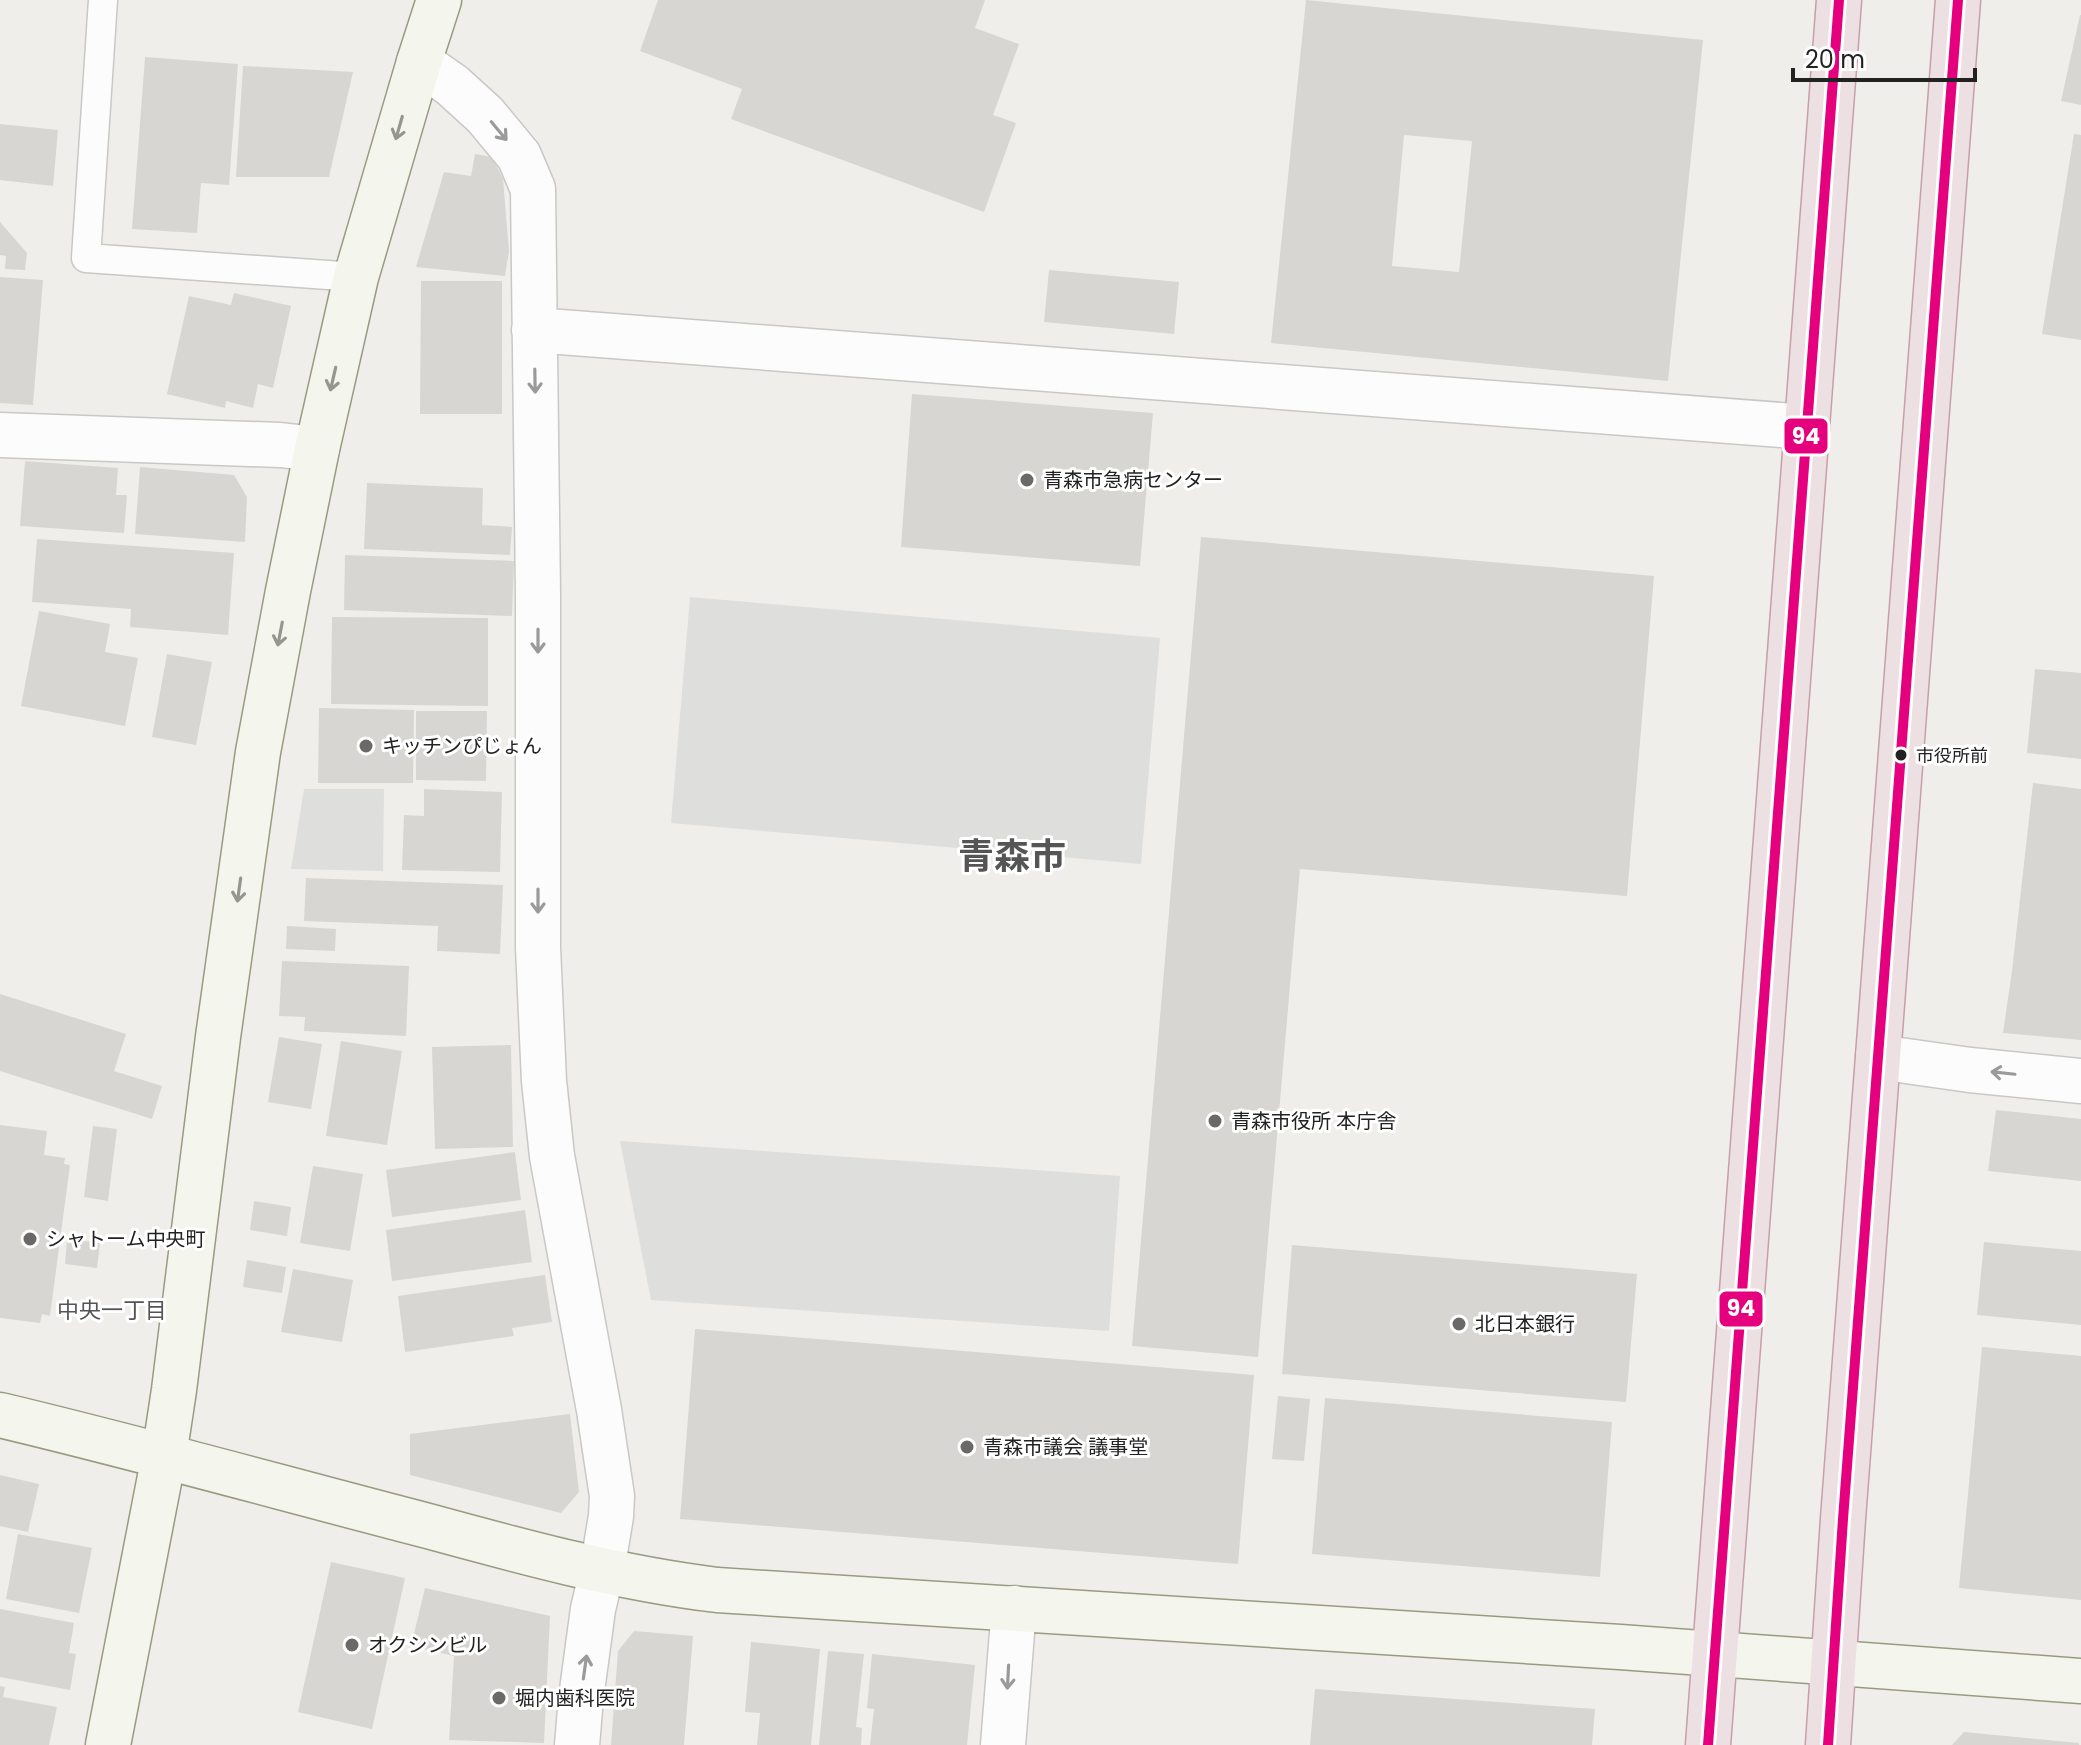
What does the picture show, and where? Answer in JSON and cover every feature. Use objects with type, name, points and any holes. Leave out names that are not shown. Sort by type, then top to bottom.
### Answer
[{"type":"highway","points":[[1708,1745],[1839,0]]},
{"type":"highway","points":[[1828,1745],[1958,0]]},
{"type":"street","points":[[108,1745],[174,1390],[218,1037],[258,752],[317,449],[356,277],[439,0]]},
{"type":"street","points":[[419,62],[469,99],[485,115],[519,156],[533,189],[538,948],[544,1081],[552,1156],[612,1496],[602,1571],[593,1609],[577,1745]]},
{"type":"street","points":[[534,330],[1807,427]]},
{"type":"street","points":[[0,435],[317,449]]},
{"type":"street","points":[[1878,1057],[2081,1081]]},
{"type":"street","points":[[0,1415],[104,1439],[602,1571],[672,1585],[2081,1681]]},
{"type":"street","points":[[1003,1745],[1014,1608]]},
{"type":"lane","points":[[103,0],[86,258],[356,277]]},
{"type":"shaded area","points":[[690,597],[1160,638],[1141,864],[671,823]]},
{"type":"shaded area","points":[[304,789],[384,789],[383,871],[291,869]]},
{"type":"shaded area","points":[[620,1141],[1120,1176],[1109,1331],[651,1300]]},
{"type":"building","points":[[658,0],[985,0],[975,28],[1019,44],[993,115],[1016,123],[984,212],[731,119],[742,89],[640,51]]},
{"type":"building","points":[[1306,0],[1703,40],[1668,381],[1271,343]],"holes":[[[1404,135],[1472,141],[1459,272],[1392,266]]]},
{"type":"building","points":[[2081,15],[2081,105],[2061,101]]},
{"type":"building","points":[[145,57],[238,64],[229,185],[201,183],[197,233],[132,229]]},
{"type":"building","points":[[243,66],[353,72],[329,177],[236,177]]},
{"type":"building","points":[[0,124],[58,130],[53,186],[0,180]]},
{"type":"building","points":[[2074,134],[2081,135],[2081,340],[2042,334]]},
{"type":"building","points":[[475,154],[492,157],[503,179],[509,251],[505,276],[416,267],[444,172],[471,176]]},
{"type":"building","points":[[0,222],[27,253],[25,270],[5,269],[6,256],[0,255]]},
{"type":"building","points":[[1049,270],[1179,282],[1174,334],[1044,322]]},
{"type":"building","points":[[0,277],[43,280],[33,405],[0,403]]},
{"type":"building","points":[[421,281],[502,281],[502,414],[420,414]]},
{"type":"building","points":[[234,293],[291,306],[273,388],[258,384],[253,408],[226,401],[225,408],[167,394],[189,296],[231,305]]},
{"type":"building","name":"青森市急病センター","points":[[912,394],[1153,413],[1140,566],[901,547]]},
{"type":"building","points":[[25,461],[118,468],[116,495],[127,495],[124,533],[20,526]]},
{"type":"building","points":[[140,467],[234,475],[247,497],[245,542],[135,534]]},
{"type":"building","points":[[367,483],[483,488],[482,525],[512,527],[510,555],[364,549]]},
{"type":"building","name":"青森市役所 本庁舎","points":[[1201,537],[1654,576],[1627,896],[1300,869],[1258,1357],[1132,1346]]},
{"type":"building","points":[[37,539],[234,553],[228,635],[130,627],[131,609],[32,602]]},
{"type":"building","points":[[345,555],[514,561],[512,616],[344,610]]},
{"type":"building","points":[[39,611],[110,624],[105,652],[138,658],[125,726],[21,706]]},
{"type":"building","points":[[332,617],[488,618],[488,706],[331,704]]},
{"type":"building","points":[[167,654],[212,662],[196,745],[152,737]]},
{"type":"building","points":[[2035,669],[2081,673],[2081,759],[2027,753]]},
{"type":"building","name":"キッチンぴじょん","points":[[319,708],[414,710],[413,783],[318,783]]},
{"type":"building","points":[[416,711],[487,711],[486,781],[416,780]]},
{"type":"building","points":[[2033,783],[2081,789],[2081,1040],[2003,1033]]},
{"type":"building","points":[[424,789],[502,792],[500,872],[402,870],[404,815],[424,816]]},
{"type":"building","points":[[306,878],[503,885],[500,954],[437,951],[438,926],[304,921]]},
{"type":"building","points":[[287,926],[336,929],[335,951],[286,949]]},
{"type":"building","points":[[282,961],[409,966],[406,1036],[304,1031],[305,1017],[279,1016]]},
{"type":"building","points":[[0,994],[126,1034],[114,1071],[162,1086],[152,1119],[0,1071]]},
{"type":"building","points":[[279,1037],[322,1044],[311,1109],[268,1102]]},
{"type":"building","points":[[341,1041],[402,1051],[387,1145],[326,1136]]},
{"type":"building","points":[[511,1045],[513,1147],[435,1149],[432,1047]]},
{"type":"building","points":[[1996,1110],[2081,1119],[2081,1181],[1988,1171]]},
{"type":"building","name":"シャトーム中央町","points":[[0,1125],[47,1131],[44,1155],[65,1158],[64,1164],[70,1165],[50,1316],[42,1314],[40,1323],[0,1318]]},
{"type":"building","points":[[93,1126],[117,1129],[108,1201],[84,1197]]},
{"type":"building","points":[[515,1152],[521,1200],[392,1217],[386,1170]]},
{"type":"building","points":[[313,1166],[363,1174],[350,1251],[300,1243]]},
{"type":"building","points":[[254,1201],[291,1207],[287,1236],[250,1230]]},
{"type":"building","points":[[525,1210],[532,1262],[392,1281],[386,1230]]},
{"type":"building","points":[[67,1239],[100,1243],[97,1268],[65,1264]]},
{"type":"building","points":[[1984,1242],[2081,1251],[2081,1325],[1977,1315]]},
{"type":"building","name":"北日本銀行","points":[[1292,1245],[1637,1274],[1626,1402],[1282,1374]]},
{"type":"building","points":[[247,1260],[286,1267],[282,1293],[243,1287]]},
{"type":"building","points":[[293,1269],[353,1280],[342,1342],[281,1332]]},
{"type":"building","points":[[545,1275],[552,1322],[512,1328],[514,1336],[405,1352],[398,1296]]},
{"type":"building","name":"青森市議会 議事堂","points":[[695,1329],[1254,1375],[1238,1564],[680,1519]]},
{"type":"building","points":[[1982,1347],[2081,1356],[2081,1600],[1959,1588]]},
{"type":"building","points":[[1278,1396],[1310,1399],[1304,1461],[1272,1459]]},
{"type":"building","points":[[1325,1398],[1612,1422],[1600,1577],[1312,1554]]},
{"type":"building","points":[[570,1414],[579,1492],[561,1513],[410,1475],[410,1434]]},
{"type":"building","points":[[0,1475],[39,1484],[28,1532],[0,1526]]},
{"type":"building","points":[[18,1534],[92,1548],[79,1613],[6,1599]]},
{"type":"building","name":"オクシンビル","points":[[331,1562],[405,1578],[372,1729],[298,1712]]},
{"type":"building","name":"堀内歯科医院","points":[[425,1588],[550,1616],[544,1743],[449,1740],[454,1656],[411,1646]]},
{"type":"building","points":[[0,1609],[74,1623],[69,1653],[76,1654],[70,1690],[0,1677]]},
{"type":"building","points":[[634,1631],[693,1636],[684,1745],[611,1745],[618,1651]]},
{"type":"building","points":[[751,1642],[820,1649],[811,1745],[757,1745],[760,1713],[745,1712]]},
{"type":"building","points":[[828,1651],[864,1654],[856,1727],[862,1728],[861,1745],[819,1745]]},
{"type":"building","points":[[872,1654],[975,1665],[967,1745],[870,1745],[874,1709],[867,1708]]},
{"type":"building","points":[[0,1686],[5,1687],[3,1697],[57,1707],[49,1745],[0,1745]]},
{"type":"building","points":[[1315,1689],[1595,1709],[1592,1745],[1310,1745]]},
{"type":"building","points":[[1964,1732],[2079,1743],[2079,1745],[1952,1745]]},
{"type":"transit line","name":"94","points":[[1708,1745],[1839,0]]},
{"type":"transit line","name":"94","points":[[1828,1745],[1958,0]]},
{"type":"place","name":"青森市急病センター","points":[[1027,480]]},
{"type":"place","name":"キッチンぴじょん","points":[[366,746]]},
{"type":"place","name":"市役所前","points":[[1901,755]]},
{"type":"place","name":"青森市役所 本庁舎","points":[[1215,1121]]},
{"type":"place","name":"シャトーム中央町","points":[[30,1239]]},
{"type":"place","name":"北日本銀行","points":[[1459,1324]]},
{"type":"place","name":"青森市議会 議事堂","points":[[967,1447]]},
{"type":"place","name":"オクシンビル","points":[[352,1645]]},
{"type":"place","name":"堀内歯科医院","points":[[499,1698]]},
{"type":"district","name":"青森市","points":[[1012,856]]},
{"type":"district","name":"中央一丁目","points":[[112,1310]]}]
